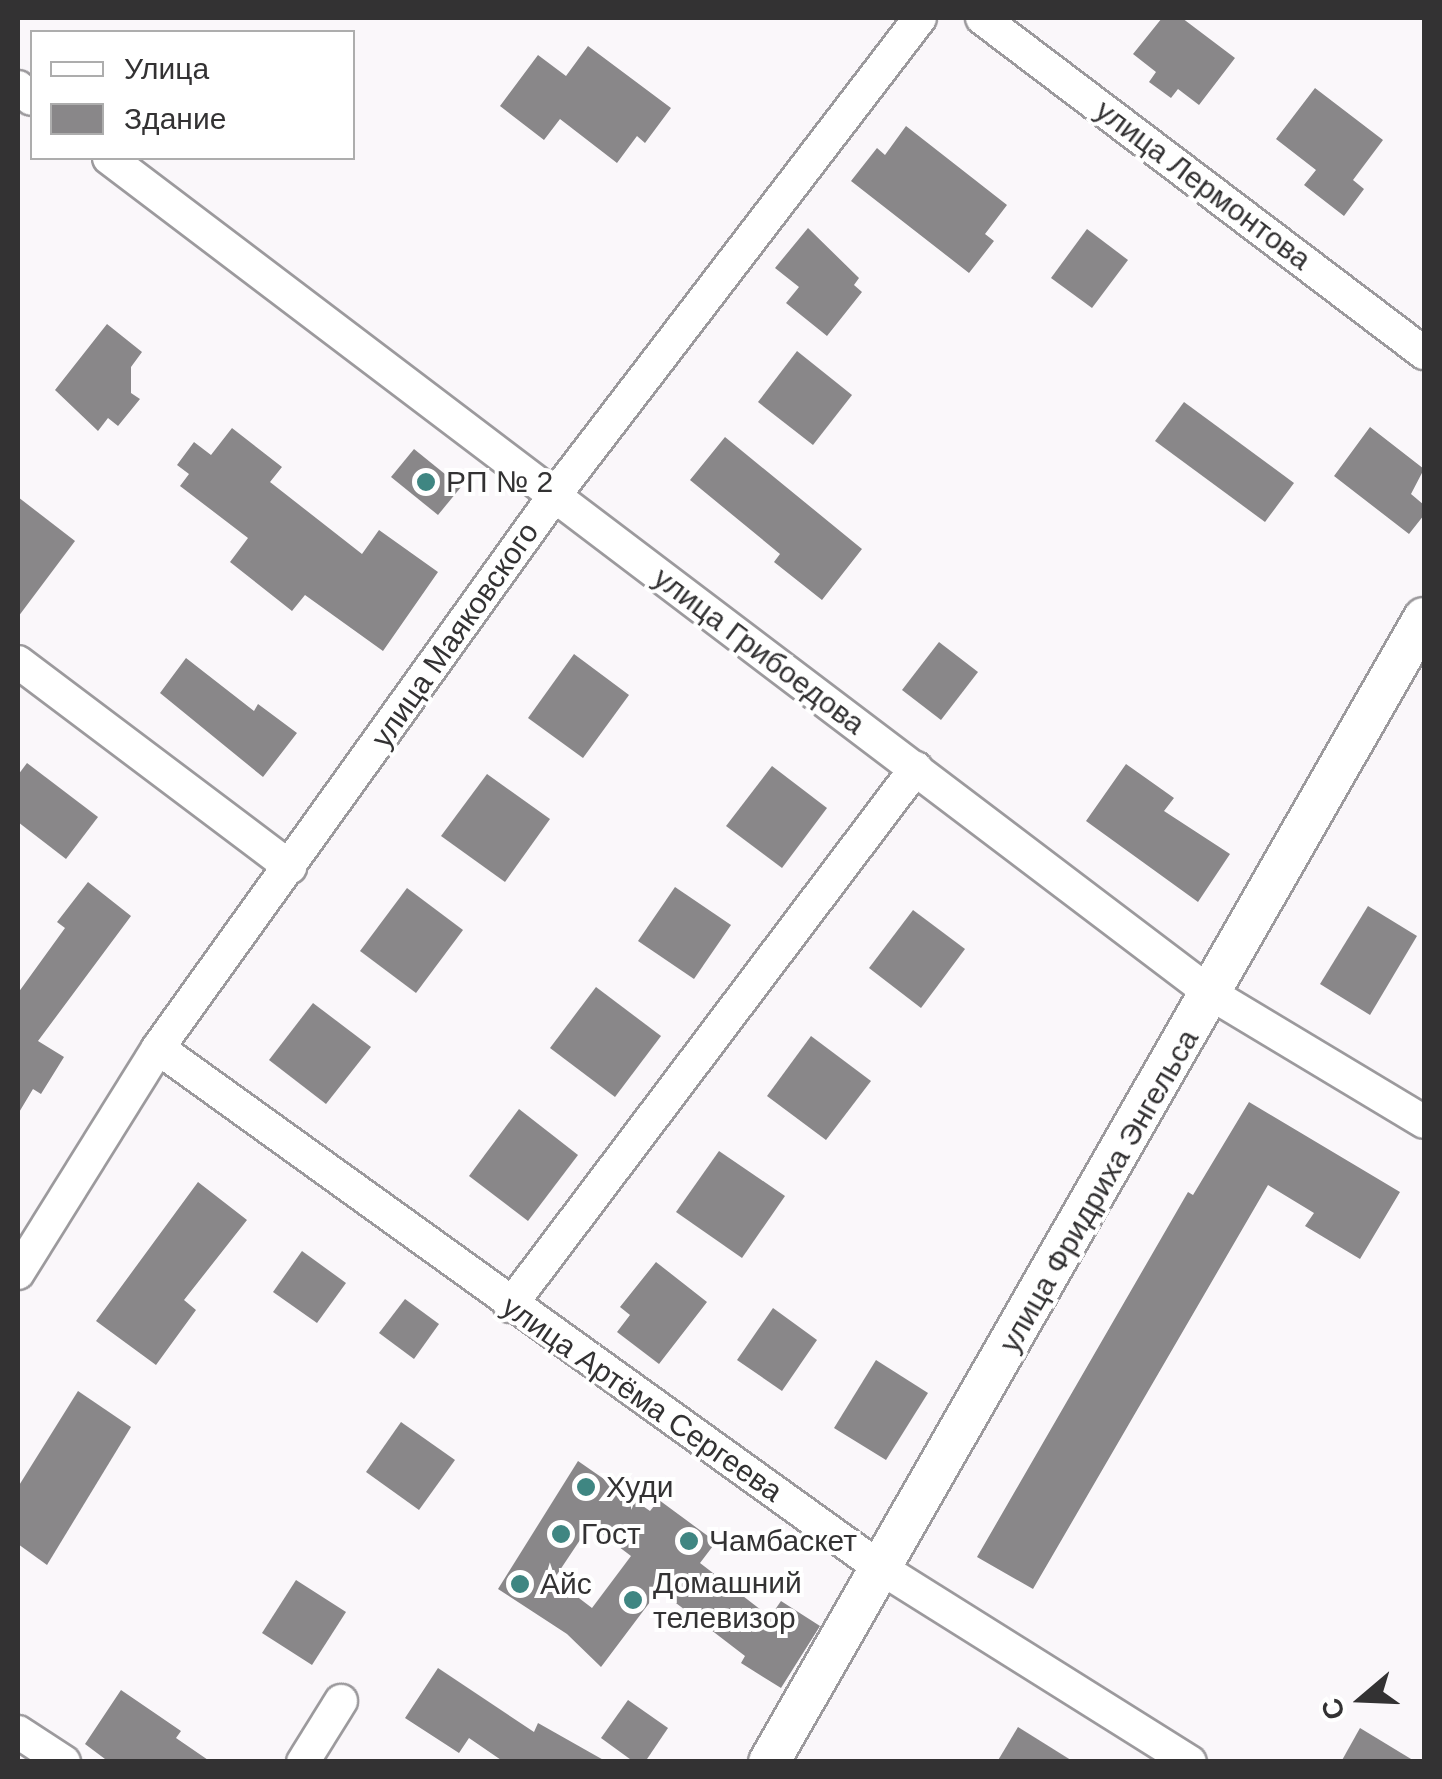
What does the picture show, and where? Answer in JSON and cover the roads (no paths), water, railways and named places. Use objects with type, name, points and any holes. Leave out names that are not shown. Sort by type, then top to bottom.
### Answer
[{"type":"street","name":"улица Маяковского","points":[[18,1273],[158,1048],[554,496],[920,18]]},
{"type":"street","name":"улица Лермонтова","points":[[982,18],[1424,353]]},
{"type":"street","name":"улица Грибоедова","points":[[113,160],[1213,995],[1424,1122]]},
{"type":"street","name":"улица Фридриха Энгельса","points":[[768,1762],[1213,995],[1424,618]]},
{"type":"street","points":[[18,662],[290,867]]},
{"type":"street","points":[[510,1306],[916,768]]},
{"type":"street","name":"улица Артёма Сергеева","points":[[158,1048],[510,1306],[879,1568],[1190,1762]]},
{"type":"street","points":[[302,1762],[341,1700]]},
{"type":"street","points":[[18,1732],[64,1762]]},
{"type":"place","name":"РП № 2","points":[[426,482]]},
{"type":"place","name":"Худи","points":[[586,1487]]},
{"type":"place","name":"Гост","points":[[561,1534]]},
{"type":"place","name":"Чамбаскет","points":[[689,1541]]},
{"type":"place","name":"Айс","points":[[520,1584]]},
{"type":"place","name":"Домашний телевизор","points":[[633,1600]]}]
